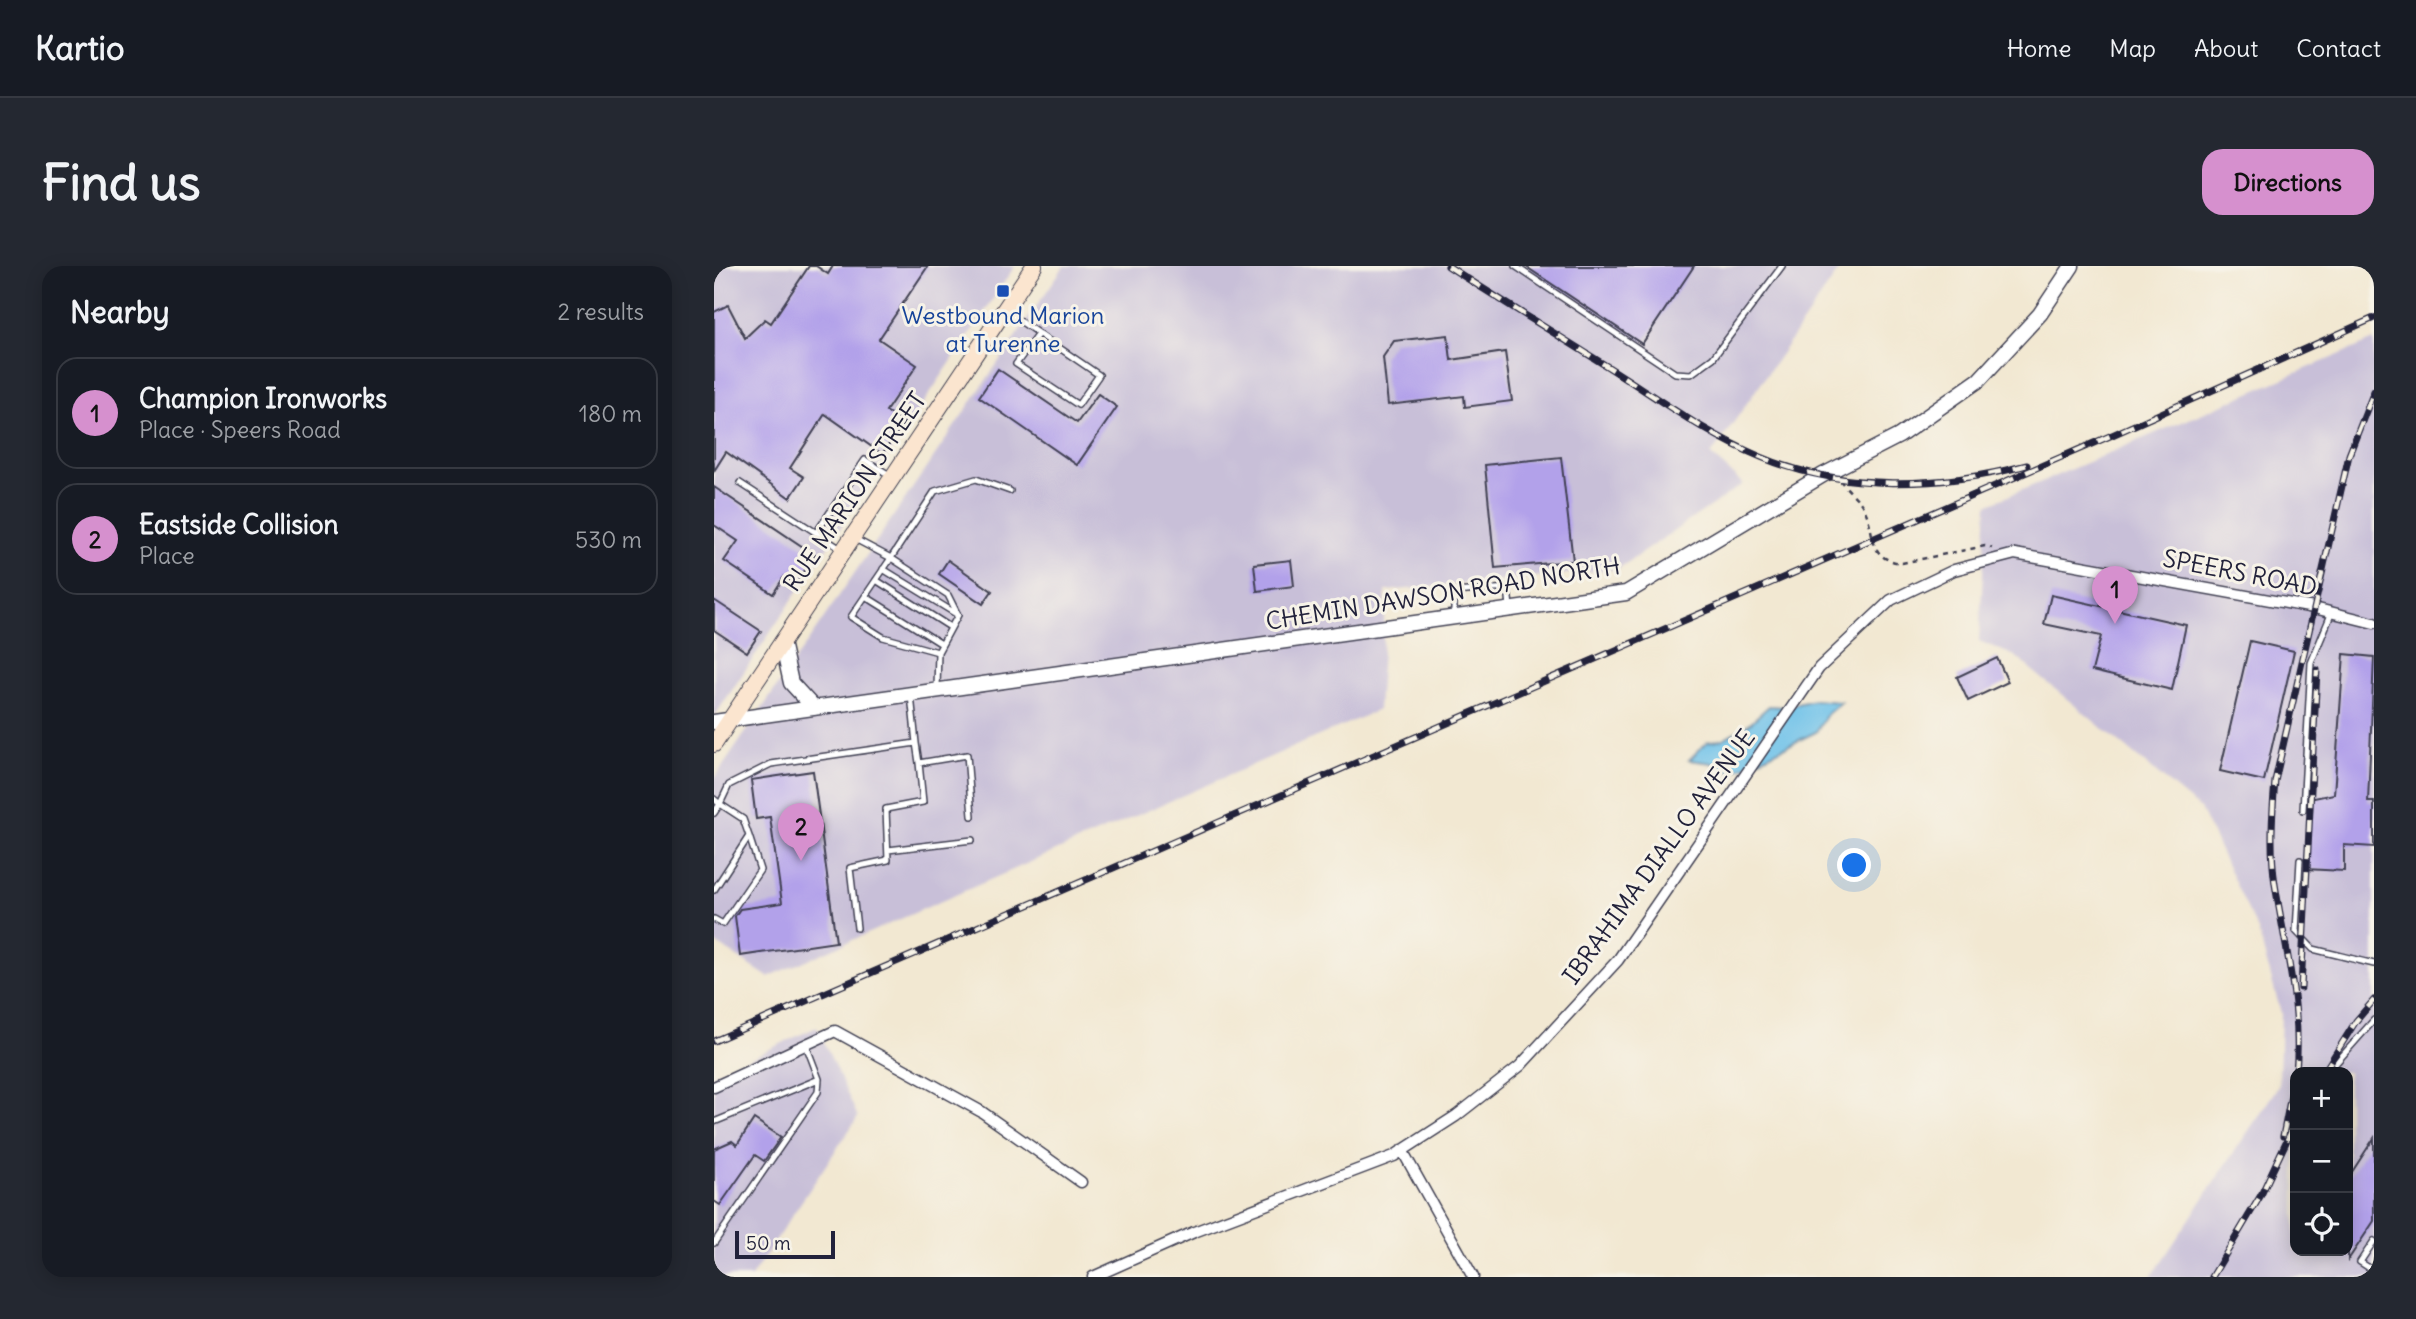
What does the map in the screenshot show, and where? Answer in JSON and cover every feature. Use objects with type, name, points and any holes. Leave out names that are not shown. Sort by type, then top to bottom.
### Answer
[{"type":"main road","name":"RUE MARION STREET","points":[[714,744],[722,721],[782,642],[1034,266]]},
{"type":"street","name":"CHEMIN DAWSON ROAD NORTH","points":[[722,721],[1626,593],[1835,469],[1899,436],[1979,380],[2040,314],[2072,266]]},
{"type":"street","name":"SPEERS ROAD","points":[[2015,554],[2332,612],[2374,623]]},
{"type":"street","name":"IBRAHIMA DIALLO AVENUE","points":[[1093,1277],[1194,1232],[1297,1195],[1402,1150],[1456,1116],[1521,1066],[1618,960],[1819,668],[1891,600],[1954,570],[2015,554]]},
{"type":"street","points":[[782,642],[791,683],[814,708]]},
{"type":"street","points":[[714,1087],[835,1031],[982,1112],[1081,1182]]},
{"type":"street","points":[[1402,1150],[1473,1277]]},
{"type":"lane","points":[[1515,266],[1675,373],[1691,374],[1713,358],[1783,266]]},
{"type":"lane","points":[[1004,310],[1099,375],[1078,405],[1016,364],[1038,334]]},
{"type":"lane","points":[[816,533],[865,460],[893,477]]},
{"type":"lane","points":[[938,652],[883,638],[852,617],[935,491],[976,478],[1010,491]]},
{"type":"lane","points":[[740,483],[816,533],[891,558],[948,595],[958,615]]},
{"type":"lane","points":[[883,569],[958,615]]},
{"type":"lane","points":[[876,580],[950,627]]},
{"type":"lane","points":[[1455,618],[1454,592],[1508,588],[1510,610]]},
{"type":"lane","points":[[865,596],[940,643]]},
{"type":"lane","points":[[2303,810],[2311,663],[2332,612]]},
{"type":"lane","points":[[937,691],[940,643],[958,615]]},
{"type":"lane","points":[[857,928],[849,868],[888,860],[886,809],[923,802],[911,694]]},
{"type":"lane","points":[[714,813],[729,785],[771,764],[916,743]]},
{"type":"lane","points":[[919,763],[967,755],[972,816]]},
{"type":"lane","points":[[714,799],[743,819],[760,870],[723,924],[714,919]]},
{"type":"lane","points":[[714,890],[749,836]]},
{"type":"lane","points":[[888,850],[972,840]]},
{"type":"lane","points":[[2300,860],[2296,931],[2313,949],[2374,964]]},
{"type":"lane","points":[[2332,1067],[2374,1020]]},
{"type":"lane","points":[[714,1243],[818,1093],[818,1079],[806,1045]]},
{"type":"lane","points":[[714,1122],[818,1079]]},
{"type":"lane","points":[[2374,1241],[2360,1262],[2374,1271]]},
{"type":"path","points":[[1835,469],[1869,518],[1877,551],[1890,561],[1932,558],[1985,546],[2015,554]]},
{"type":"shaded area","points":[[714,266],[1015,266],[714,717]]},
{"type":"shaded area","points":[[1064,266],[1842,266],[1711,455],[1743,484],[1618,569],[1386,591],[1378,710],[768,977],[714,942],[714,779]]},
{"type":"shaded area","points":[[2374,340],[2374,1277],[2151,1277],[2279,1085],[2281,1013],[2258,931],[2200,809],[2015,656],[1979,641],[1987,505]]},
{"type":"shaded area","points":[[817,1027],[858,1117],[751,1277],[714,1277],[714,1075]]},
{"type":"water","points":[[1814,700],[1841,702],[1827,714],[1816,732],[1746,766],[1731,771],[1712,763],[1689,760],[1707,742],[1723,739],[1749,724],[1769,706],[1783,707]]},
{"type":"building","points":[[809,266],[816,266],[828,274],[833,266],[928,266],[879,339],[917,365],[886,411],[904,423],[882,454],[825,414],[790,468],[804,477],[790,498],[726,452],[714,471],[714,312],[728,305],[745,338],[765,319],[771,323]]},
{"type":"building","points":[[1525,266],[1694,266],[1642,344]]},
{"type":"building","points":[[1448,335],[1451,360],[1505,352],[1512,401],[1465,407],[1464,396],[1388,405],[1383,357],[1394,341]]},
{"type":"building","points":[[998,369],[1077,423],[1098,394],[1117,407],[1077,465],[979,397]]},
{"type":"building","points":[[1561,457],[1573,561],[1495,568],[1485,465]]},
{"type":"building","points":[[714,487],[815,555],[795,585],[784,577],[773,594],[724,561],[738,541],[714,525]]},
{"type":"building","points":[[948,560],[992,591],[983,604],[939,574]]},
{"type":"building","points":[[1291,560],[1294,586],[1257,591],[1254,564]]},
{"type":"building","points":[[2051,595],[2186,625],[2172,690],[2092,671],[2101,636],[2044,624]]},
{"type":"building","points":[[714,600],[761,631],[747,652],[714,630]]},
{"type":"building","points":[[2250,641],[2294,651],[2264,781],[2220,771]]},
{"type":"building","points":[[2344,654],[2374,657],[2368,802],[2374,802],[2374,847],[2344,845],[2344,871],[2305,869],[2309,799],[2334,794]]},
{"type":"building","points":[[1997,658],[2008,682],[1968,701],[1957,677]]},
{"type":"building","points":[[813,771],[836,942],[740,956],[735,916],[740,909],[782,903],[770,817],[756,819],[751,780]]},
{"type":"building","points":[[754,1119],[781,1137],[764,1161],[755,1155],[720,1205],[714,1201],[714,1149],[732,1141],[737,1145]]},
{"type":"building","points":[[2374,1138],[2374,1221],[2353,1252],[2353,1193],[2353,1170]]},
{"type":"railway","points":[[1448,266],[1700,426],[1740,448],[1793,468],[1825,476],[1893,483],[1961,478],[2027,465]]},
{"type":"railway","points":[[714,1041],[2110,436],[2374,318]]},
{"type":"railway","points":[[2296,1067],[2295,1001],[2272,858],[2275,781],[2349,455],[2374,391]]},
{"type":"railway","points":[[2301,988],[2317,670]]},
{"type":"railway","points":[[2327,1067],[2356,1021],[2374,1000]]},
{"type":"railway","points":[[2283,1136],[2290,1100]]},
{"type":"railway","points":[[2212,1277],[2261,1195],[2292,1130]]},
{"type":"place","name":"Westbound Marion at Turenne","points":[[1003,291]]},
{"type":"place","name":"Champion Ironworks","points":[[2115,624]]},
{"type":"place","name":"Eastside Collision","points":[[801,861]]}]
